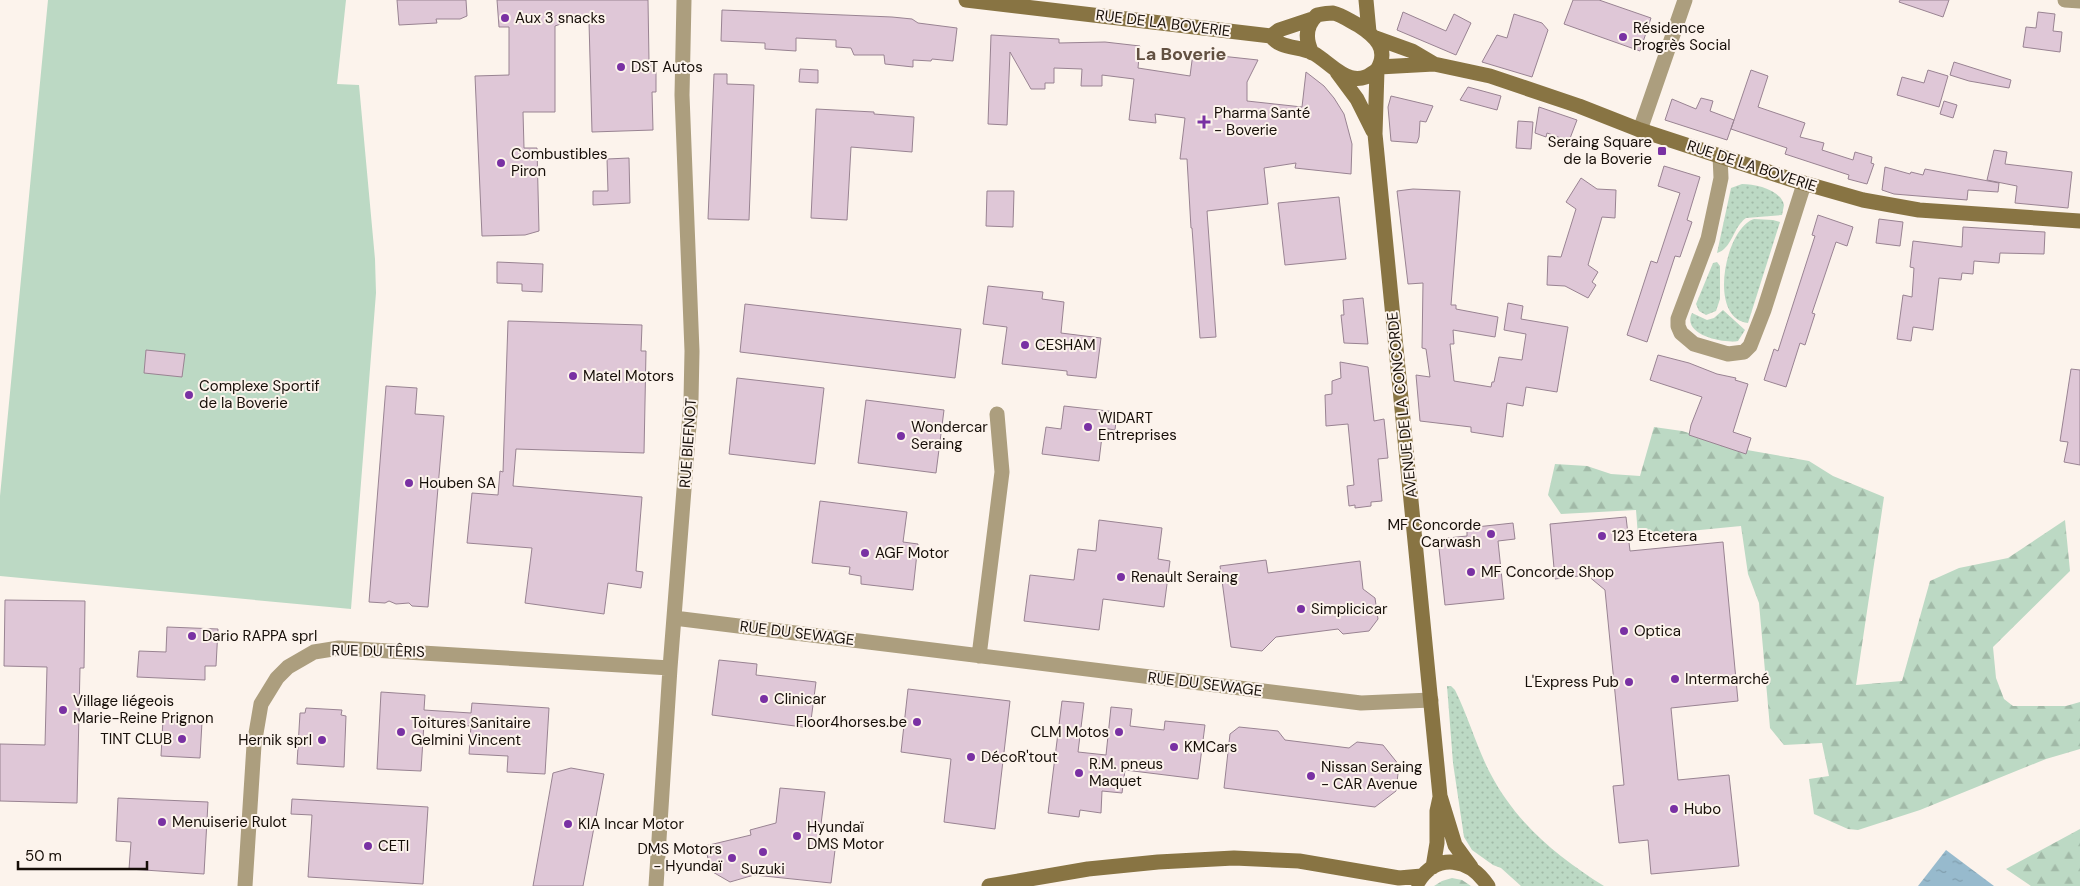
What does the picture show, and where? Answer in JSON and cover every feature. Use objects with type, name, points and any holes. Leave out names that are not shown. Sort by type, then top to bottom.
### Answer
[{"type":"street","name":"RUE BIEFNOT","points":[[656,886],[670,668],[689,441],[692,351],[682,95],[684,0]]},
{"type":"street","name":"RUE DE LA BOVERIE","points":[[966,0],[1271,36],[1279,44],[1312,53],[1352,78],[1364,78],[1378,69],[1434,64],[1490,76],[1579,106],[1640,130],[1804,184],[1863,200],[1919,210],[2080,221]]},
{"type":"street","points":[[1366,0],[1373,35],[1382,53],[1378,69]]},
{"type":"street","points":[[1640,130],[1685,0]]},
{"type":"street","name":"RUE DE LA BOVERIE","points":[[1271,36],[1317,11],[1331,13],[1342,16],[1373,35],[1412,51],[1434,64]]},
{"type":"street","points":[[1312,53],[1307,44],[1306,35],[1317,11]]},
{"type":"street","name":"AVENUE DE LA CONCORDE","points":[[1334,68],[1357,99],[1375,134]]},
{"type":"street","name":"AVENUE DE LA CONCORDE","points":[[1378,69],[1375,134],[1440,796],[1456,845],[1471,867],[1481,875],[1488,886]]},
{"type":"street","points":[[1720,156],[1721,178],[1708,239],[1678,319],[1678,326],[1686,339],[1706,348],[1728,354],[1736,354],[1744,352],[1750,346],[1764,310],[1804,184]]},
{"type":"street","points":[[980,656],[1002,472],[997,414]]},
{"type":"street","name":"RUE DU SEWAGE","points":[[674,618],[1361,703],[1431,700]]},
{"type":"street","name":"RUE DU TÊRIS","points":[[245,886],[254,746],[261,704],[277,678],[294,664],[314,652],[339,648],[670,668]]},
{"type":"street","name":"AVENUE DE LA CONCORDE","points":[[1423,876],[1438,834],[1436,811],[1440,796]]},
{"type":"street","points":[[989,886],[1088,869],[1158,862],[1234,858],[1299,861],[1399,878],[1423,876],[1445,863],[1458,862],[1471,867]]},
{"type":"green space","name":"Complexe Sportif de la Boverie","points":[[48,0],[346,0],[337,84],[359,85],[375,259],[376,293],[351,609],[0,576],[0,496]]},
{"type":"green space","points":[[1742,184],[1761,187],[1778,195],[1784,205],[1782,215],[1746,218],[1726,247],[1717,253],[1731,188]]},
{"type":"green space","points":[[1754,219],[1780,222],[1748,323],[1735,318],[1728,306],[1724,291],[1725,273],[1735,238],[1744,226]]},
{"type":"green space","points":[[1717,262],[1720,266],[1720,299],[1716,311],[1706,315],[1699,311],[1696,304],[1713,263]]},
{"type":"green space","points":[[1723,310],[1745,330],[1738,341],[1723,341],[1706,336],[1698,332],[1690,321],[1692,313],[1707,320],[1714,318]]},
{"type":"green space","points":[[1654,427],[1682,431],[1747,450],[1809,461],[1833,476],[1884,497],[1856,685],[1902,681],[1930,581],[1959,568],[2008,558],[2065,520],[2070,571],[1993,647],[1996,678],[2004,699],[2013,706],[2066,706],[2080,702],[2080,749],[2046,759],[1920,810],[1858,830],[1848,829],[1814,814],[1809,779],[1829,776],[1822,743],[1784,745],[1770,728],[1759,603],[1748,574],[1741,526],[1638,536],[1636,510],[1561,514],[1548,495],[1555,464],[1587,466],[1611,474],[1640,476]]},
{"type":"green space","points":[[1447,686],[1451,686],[1455,690],[1489,771],[1511,806],[1524,822],[1553,850],[1604,886],[1521,886],[1501,868],[1493,865],[1472,850],[1464,837],[1453,763]]},
{"type":"green space","points":[[2080,829],[2080,886],[2031,886],[2006,869]]},
{"type":"green space","points":[[1452,878],[1462,880],[1471,886],[1434,886]]},
{"type":"water","points":[[1946,850],[1994,886],[1918,886]]},
{"type":"building","points":[[397,0],[466,0],[467,16],[460,19],[436,19],[437,23],[399,25]]},
{"type":"building","points":[[497,0],[648,0],[649,62],[651,62],[651,72],[656,72],[656,92],[652,92],[653,130],[592,132],[589,22],[572,20],[555,26],[555,112],[523,112],[524,148],[537,148],[539,231],[525,235],[482,236],[475,76],[509,75],[509,27],[499,27]]},
{"type":"building","name":"Résidence Progrès Social","points":[[1573,0],[1599,0],[1651,18],[1640,51],[1564,24]]},
{"type":"building","points":[[1900,0],[1949,0],[1943,17],[1899,2]]},
{"type":"building","points":[[722,10],[892,17],[912,19],[918,23],[957,28],[953,61],[913,60],[913,67],[885,64],[884,55],[854,55],[851,48],[836,47],[836,40],[796,38],[796,51],[765,49],[765,43],[721,41]]},
{"type":"building","points":[[1403,12],[1446,31],[1454,14],[1471,23],[1456,55],[1397,30]]},
{"type":"building","points":[[2038,12],[2055,14],[2053,31],[2062,32],[2060,52],[2023,47],[2026,27],[2036,28]]},
{"type":"building","points":[[1514,14],[1542,23],[1548,30],[1532,77],[1482,62],[1497,35],[1507,38]]},
{"type":"building","points":[[991,35],[1059,39],[1059,43],[1105,42],[1140,46],[1138,68],[1190,76],[1193,53],[1258,60],[1247,82],[1247,101],[1302,107],[1306,72],[1324,86],[1344,114],[1352,144],[1351,174],[1295,168],[1296,163],[1264,168],[1268,204],[1207,211],[1216,337],[1200,338],[1187,159],[1180,159],[1185,118],[1155,114],[1156,123],[1129,120],[1134,79],[1102,75],[1102,86],[1081,86],[1082,69],[1054,68],[1054,83],[1045,83],[1045,89],[1031,89],[1010,52],[1007,125],[988,124]]},
{"type":"building","points":[[1954,62],[2011,80],[2009,88],[1969,81],[1950,75]]},
{"type":"building","points":[[800,69],[818,70],[818,83],[799,82]]},
{"type":"building","points":[[1751,70],[1768,76],[1758,107],[1805,123],[1800,137],[1824,143],[1822,150],[1853,160],[1855,152],[1872,157],[1871,163],[1874,164],[1867,184],[1848,179],[1849,175],[1785,154],[1787,148],[1731,129]]},
{"type":"building","points":[[1928,70],[1948,76],[1939,107],[1897,95],[1902,77],[1924,83]]},
{"type":"building","points":[[714,74],[727,74],[727,84],[754,85],[749,220],[708,219]]},
{"type":"building","points":[[1468,87],[1501,96],[1497,110],[1460,100]]},
{"type":"building","points":[[1391,96],[1433,106],[1426,122],[1420,121],[1417,143],[1391,141],[1388,107]]},
{"type":"building","points":[[1701,98],[1713,101],[1710,111],[1734,120],[1727,140],[1665,120],[1672,99],[1696,109]]},
{"type":"building","points":[[1944,101],[1957,105],[1953,118],[1940,114]]},
{"type":"building","points":[[1539,107],[1577,120],[1569,141],[1547,133],[1546,137],[1535,133]]},
{"type":"building","points":[[816,109],[874,112],[874,114],[914,117],[912,152],[851,147],[847,220],[811,218]]},
{"type":"building","points":[[1518,121],[1533,122],[1531,149],[1516,148]]},
{"type":"building","points":[[1994,150],[2007,152],[2005,164],[2072,172],[2068,208],[2015,203],[2017,186],[1987,180]]},
{"type":"building","points":[[629,158],[630,203],[593,205],[593,191],[608,191],[607,159]]},
{"type":"building","points":[[1664,166],[1700,177],[1687,220],[1692,222],[1680,257],[1675,256],[1647,342],[1627,335],[1651,261],[1657,263],[1680,193],[1658,186]]},
{"type":"building","points":[[1885,167],[1910,174],[1911,172],[1923,175],[1925,169],[1999,183],[1998,192],[1968,190],[1967,200],[1894,194],[1882,190]]},
{"type":"building","points":[[1581,178],[1597,189],[1616,190],[1615,218],[1602,217],[1588,265],[1598,272],[1592,282],[1596,285],[1588,298],[1565,286],[1547,285],[1548,256],[1561,257],[1576,209],[1566,202]]},
{"type":"building","points":[[1413,189],[1460,191],[1451,305],[1456,305],[1456,309],[1498,317],[1495,337],[1453,330],[1454,344],[1450,344],[1454,381],[1491,387],[1492,382],[1494,382],[1499,357],[1522,360],[1526,334],[1504,330],[1508,303],[1523,306],[1521,319],[1568,327],[1557,392],[1526,387],[1523,406],[1507,403],[1503,437],[1471,432],[1471,427],[1420,421],[1416,375],[1430,377],[1426,349],[1422,348],[1423,283],[1408,284],[1397,191]]},
{"type":"building","points":[[987,191],[1014,191],[1013,227],[986,226]]},
{"type":"building","points":[[1339,197],[1346,259],[1285,265],[1278,203]]},
{"type":"building","points":[[1818,215],[1853,227],[1847,246],[1836,242],[1812,313],[1815,314],[1805,345],[1800,343],[1786,387],[1764,380],[1774,349],[1778,351],[1815,236],[1812,235]]},
{"type":"building","points":[[1879,219],[1903,222],[1900,246],[1876,243]]},
{"type":"building","points":[[1963,227],[2045,232],[2044,254],[2000,253],[1999,263],[1974,261],[1973,274],[1962,273],[1961,280],[1939,278],[1933,330],[1913,327],[1911,341],[1897,339],[1903,295],[1912,297],[1914,268],[1910,267],[1913,241],[1962,247]]},
{"type":"building","points":[[497,262],[543,264],[542,292],[522,291],[522,284],[497,283]]},
{"type":"building","name":"CESHAM","points":[[988,286],[1043,292],[1042,299],[1064,302],[1061,333],[1101,338],[1096,378],[1067,375],[1067,371],[1002,364],[1007,327],[983,324]]},
{"type":"building","points":[[1363,298],[1368,344],[1344,343],[1341,315],[1344,315],[1343,300]]},
{"type":"building","points":[[745,304],[961,329],[955,378],[740,352]]},
{"type":"building","points":[[508,321],[642,325],[641,351],[646,351],[644,453],[516,449],[513,486],[642,497],[636,571],[643,572],[641,588],[608,583],[604,614],[525,603],[532,548],[467,543],[472,493],[498,495],[500,471],[503,472]]},
{"type":"building","points":[[146,350],[185,354],[182,377],[144,373]]},
{"type":"building","points":[[1658,355],[1689,363],[1717,374],[1736,378],[1735,380],[1748,384],[1733,432],[1751,438],[1746,454],[1689,435],[1702,397],[1650,380]]},
{"type":"building","points":[[1340,362],[1368,367],[1374,421],[1384,419],[1388,458],[1378,459],[1382,501],[1371,502],[1371,506],[1355,508],[1355,505],[1349,506],[1347,486],[1354,485],[1348,424],[1326,426],[1325,395],[1332,394],[1332,381],[1341,378]]},
{"type":"building","points":[[2071,369],[2080,370],[2080,465],[2064,462],[2068,442],[2060,441]]},
{"type":"building","points":[[737,378],[824,388],[815,464],[729,454]]},
{"type":"building","name":"Houben SA","points":[[386,386],[417,388],[415,414],[444,416],[428,607],[412,606],[409,603],[396,604],[389,601],[385,603],[369,602]]},
{"type":"building","name":"Wondercar Seraing","points":[[866,400],[944,410],[936,473],[858,463]]},
{"type":"building","name":"WIDART Entreprises","points":[[1064,406],[1117,412],[1115,430],[1103,428],[1099,461],[1042,454],[1046,427],[1061,429]]},
{"type":"building","name":"AGF Motor","points":[[820,501],[907,512],[903,542],[918,544],[913,590],[861,584],[861,576],[849,574],[850,567],[812,563]]},
{"type":"building","name":"Intermarché","points":[[1626,517],[1630,551],[1723,542],[1738,701],[1671,708],[1678,780],[1729,775],[1739,866],[1651,874],[1648,840],[1619,843],[1613,786],[1624,785],[1605,590],[1587,575],[1555,579],[1550,524]]},
{"type":"building","name":"Renault Seraing","points":[[1099,520],[1162,528],[1158,559],[1170,561],[1164,607],[1103,599],[1099,630],[1024,621],[1030,575],[1074,580],[1078,549],[1096,551]]},
{"type":"building","name":"MF Concorde Shop","points":[[1513,523],[1515,539],[1498,541],[1504,599],[1445,605],[1438,539],[1467,536],[1467,528]]},
{"type":"building","name":"Simplicicar","points":[[1266,560],[1268,573],[1360,561],[1363,589],[1375,598],[1378,619],[1369,631],[1343,634],[1338,629],[1276,637],[1262,651],[1231,647],[1220,566]]},
{"type":"building","points":[[5,600],[85,601],[84,668],[80,668],[77,803],[0,801],[0,744],[45,745],[47,667],[4,666]]},
{"type":"building","points":[[167,627],[218,629],[216,666],[205,666],[205,680],[137,677],[139,651],[166,652]]},
{"type":"building","name":"Clinicar","points":[[719,660],[757,664],[756,675],[816,682],[810,728],[712,715]]},
{"type":"building","name":"DécoR'tout","points":[[908,689],[1010,701],[995,829],[944,822],[951,759],[901,752]]},
{"type":"building","points":[[381,692],[425,695],[424,710],[471,713],[472,703],[549,708],[545,774],[507,772],[508,756],[469,754],[471,726],[424,723],[421,771],[377,769]]},
{"type":"building","points":[[1062,701],[1084,703],[1078,752],[1106,755],[1111,707],[1132,709],[1130,726],[1164,730],[1165,721],[1205,725],[1198,779],[1125,770],[1122,793],[1102,791],[1101,813],[1080,810],[1079,817],[1048,813]]},
{"type":"building","name":"Hernik sprl","points":[[306,708],[342,710],[341,715],[346,716],[344,767],[297,764],[300,713],[305,713]]},
{"type":"building","name":"TINT CLUB","points":[[163,719],[202,722],[200,758],[161,756]]},
{"type":"building","name":"Nissan Seraing - CAR Avenue","points":[[1239,727],[1278,731],[1285,740],[1349,748],[1357,742],[1383,745],[1399,765],[1396,791],[1375,807],[1224,788],[1230,734]]},
{"type":"building","name":"KIA Incar Motor","points":[[571,768],[604,774],[583,886],[533,886],[553,773]]},
{"type":"building","name":"Hyundaï DMS Motor","points":[[780,788],[825,792],[818,848],[835,850],[831,883],[754,875],[730,882],[711,871],[705,846],[751,835],[750,830],[776,823]]},
{"type":"building","name":"Menuiserie Rulot","points":[[118,798],[208,802],[204,874],[129,869],[131,842],[116,841]]},
{"type":"building","name":"CETI","points":[[292,799],[428,807],[423,884],[308,877],[312,815],[291,814]]},
{"type":"place","name":"Aux 3 snacks","points":[[505,18]]},
{"type":"place","name":"Résidence Progrès Social","points":[[1623,37]]},
{"type":"place","name":"DST Autos","points":[[621,67]]},
{"type":"place","name":"Pharma Santé - Boverie","points":[[1204,122]]},
{"type":"place","name":"Seraing Square de la Boverie","points":[[1662,151]]},
{"type":"place","name":"Combustibles Piron","points":[[501,163]]},
{"type":"place","name":"CESHAM","points":[[1025,345]]},
{"type":"place","name":"Matel Motors","points":[[573,376]]},
{"type":"place","name":"Complexe Sportif de la Boverie","points":[[189,395]]},
{"type":"place","name":"WIDART Entreprises","points":[[1088,427]]},
{"type":"place","name":"Wondercar Seraing","points":[[901,436]]},
{"type":"place","name":"Houben SA","points":[[409,483]]},
{"type":"place","name":"MF Concorde Carwash","points":[[1491,534]]},
{"type":"place","name":"123 Etcetera","points":[[1602,536]]},
{"type":"place","name":"AGF Motor","points":[[865,553]]},
{"type":"place","name":"MF Concorde Shop","points":[[1471,572]]},
{"type":"place","name":"Renault Seraing","points":[[1121,577]]},
{"type":"place","name":"Simplicicar","points":[[1301,609]]},
{"type":"place","name":"Optica","points":[[1624,631]]},
{"type":"place","name":"Dario RAPPA sprl","points":[[192,636]]},
{"type":"place","name":"Intermarché","points":[[1675,679]]},
{"type":"place","name":"L'Express Pub","points":[[1629,682]]},
{"type":"place","name":"Clinicar","points":[[764,699]]},
{"type":"place","name":"Village liégeois Marie-Reine Prignon","points":[[63,710]]},
{"type":"place","name":"Floor4horses.be","points":[[917,722]]},
{"type":"place","name":"Toitures Sanitaire Gelmini Vincent","points":[[401,732]]},
{"type":"place","name":"CLM Motos","points":[[1119,732]]},
{"type":"place","name":"TINT CLUB","points":[[182,739]]},
{"type":"place","name":"Hernik sprl","points":[[322,740]]},
{"type":"place","name":"KMCars","points":[[1174,747]]},
{"type":"place","name":"DécoR'tout","points":[[971,757]]},
{"type":"place","name":"R.M. pneus Maquet","points":[[1079,773]]},
{"type":"place","name":"Nissan Seraing - CAR Avenue","points":[[1311,776]]},
{"type":"place","name":"Hubo","points":[[1674,809]]},
{"type":"place","name":"Menuiserie Rulot","points":[[162,822]]},
{"type":"place","name":"KIA Incar Motor","points":[[568,824]]},
{"type":"place","name":"Hyundaï DMS Motor","points":[[797,836]]},
{"type":"place","name":"CETI","points":[[368,846]]},
{"type":"place","name":"Suzuki","points":[[763,852]]},
{"type":"place","name":"DMS Motors - Hyundaï","points":[[732,858]]},
{"type":"district","name":"La Boverie","points":[[1181,54]]}]
